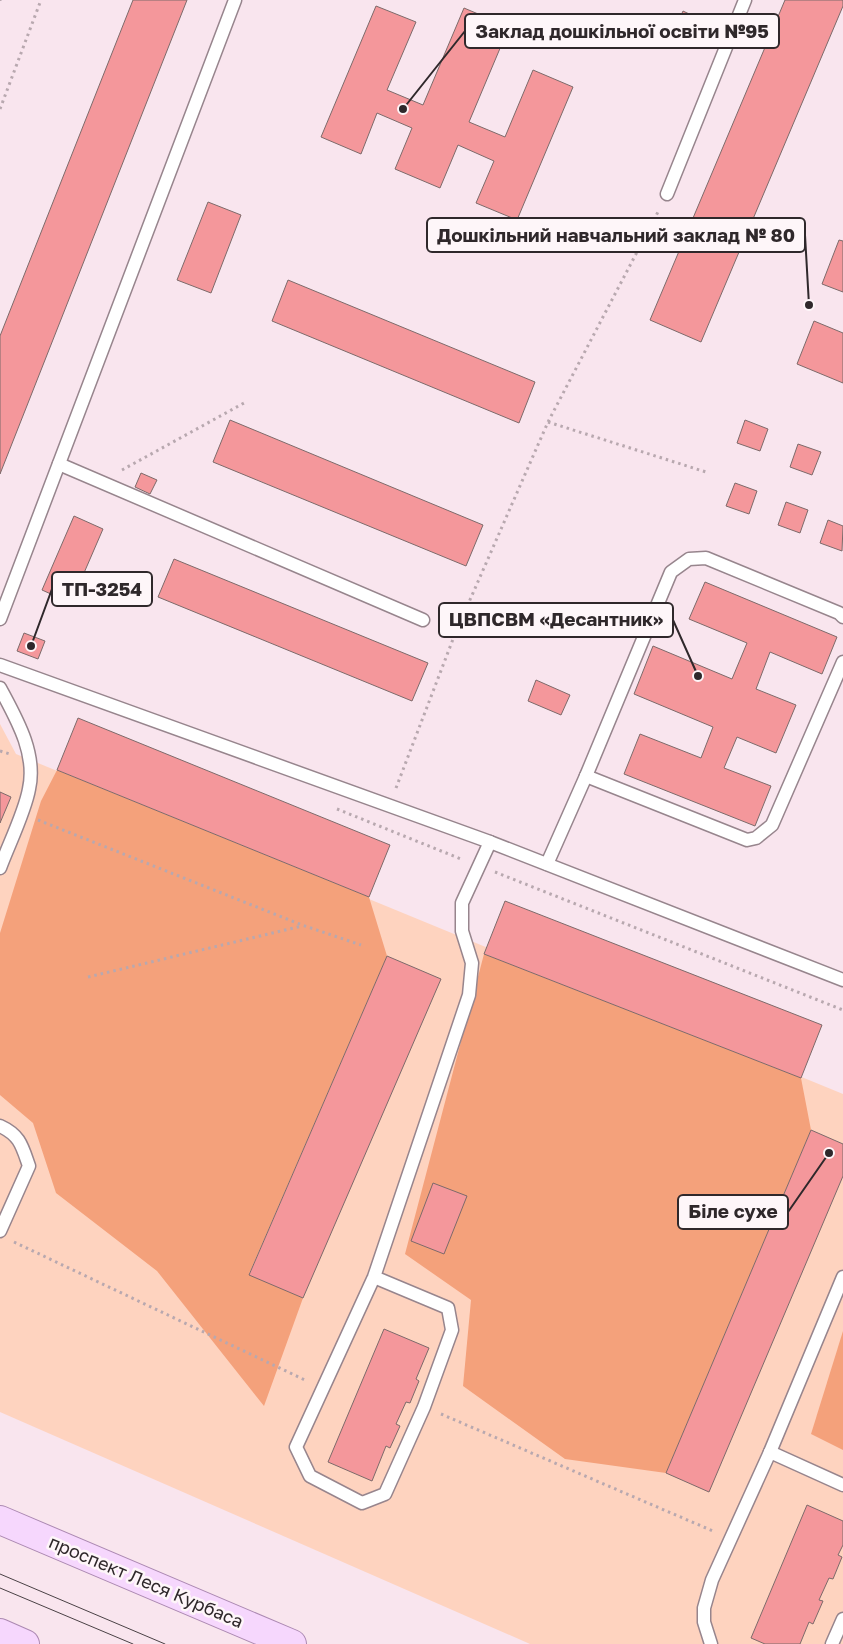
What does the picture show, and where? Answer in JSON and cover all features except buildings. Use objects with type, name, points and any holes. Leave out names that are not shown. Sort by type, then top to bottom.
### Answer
[{"type":"main road","name":"проспект Леся Курбаса","points":[[0,1520],[292,1644]]},
{"type":"main road","points":[[0,1633],[25,1644]]},
{"type":"lane","points":[[0,619],[235,0]]},
{"type":"lane","points":[[667,194],[745,0]]},
{"type":"lane","points":[[59,464],[423,620]]},
{"type":"lane","points":[[547,864],[586,776],[671,572],[689,559],[706,558],[839,613],[843,617]]},
{"type":"lane","points":[[586,776],[747,840],[756,838],[772,825],[843,662]]},
{"type":"lane","points":[[0,664],[490,842],[843,980]]},
{"type":"lane","points":[[0,688],[22,729],[29,759],[30,789],[0,868]]},
{"type":"lane","points":[[374,1277],[448,1308],[452,1330],[424,1407],[385,1494],[362,1503],[310,1476],[296,1447],[374,1277],[468,995],[472,962],[462,931],[462,903],[490,842]]},
{"type":"lane","points":[[0,1126],[13,1132],[22,1145],[29,1166],[4,1235]]},
{"type":"lane","points":[[711,1644],[704,1622],[704,1608],[712,1580],[729,1537],[770,1452],[843,1277]]},
{"type":"lane","points":[[770,1452],[843,1485]]},
{"type":"lane","points":[[832,1644],[843,1618]]},
{"type":"path","points":[[0,109],[41,0]]},
{"type":"path","points":[[389,805],[455,634],[548,422],[667,194]]},
{"type":"path","points":[[101,481],[244,403]]},
{"type":"path","points":[[548,422],[706,472]]},
{"type":"path","points":[[332,807],[843,1010]]},
{"type":"path","points":[[21,813],[302,925],[361,945]]},
{"type":"path","points":[[88,977],[302,925]]},
{"type":"path","points":[[4,1235],[323,1389]]},
{"type":"path","points":[[424,1407],[729,1537]]},
{"type":"shaded area","points":[[0,724],[16,754],[843,1094],[843,1644],[530,1644],[0,1412]]},
{"type":"shaded area","points":[[57,770],[369,897],[387,956],[249,1274],[303,1298],[264,1406],[157,1271],[56,1193],[33,1123],[0,1095],[0,933],[41,801]]},
{"type":"shaded area","points":[[484,954],[801,1078],[811,1130],[666,1473],[565,1459],[463,1386],[471,1300],[405,1254]]},
{"type":"shaded area","points":[[843,1331],[843,1450],[811,1434]]},
{"type":"tram line","points":[[0,1574],[165,1644]]},
{"type":"tram line","points":[[0,1588],[133,1644]]},
{"type":"place","name":"Заклад дошкільної освіти №95","points":[[403,109]]},
{"type":"place","name":"Дошкільний навчальний заклад № 80","points":[[809,305]]},
{"type":"place","name":"ТП-3254","points":[[31,646]]},
{"type":"place","name":"ЦВПСВМ «Десантник»","points":[[698,676]]},
{"type":"place","name":"Біле сухе","points":[[829,1153]]}]
